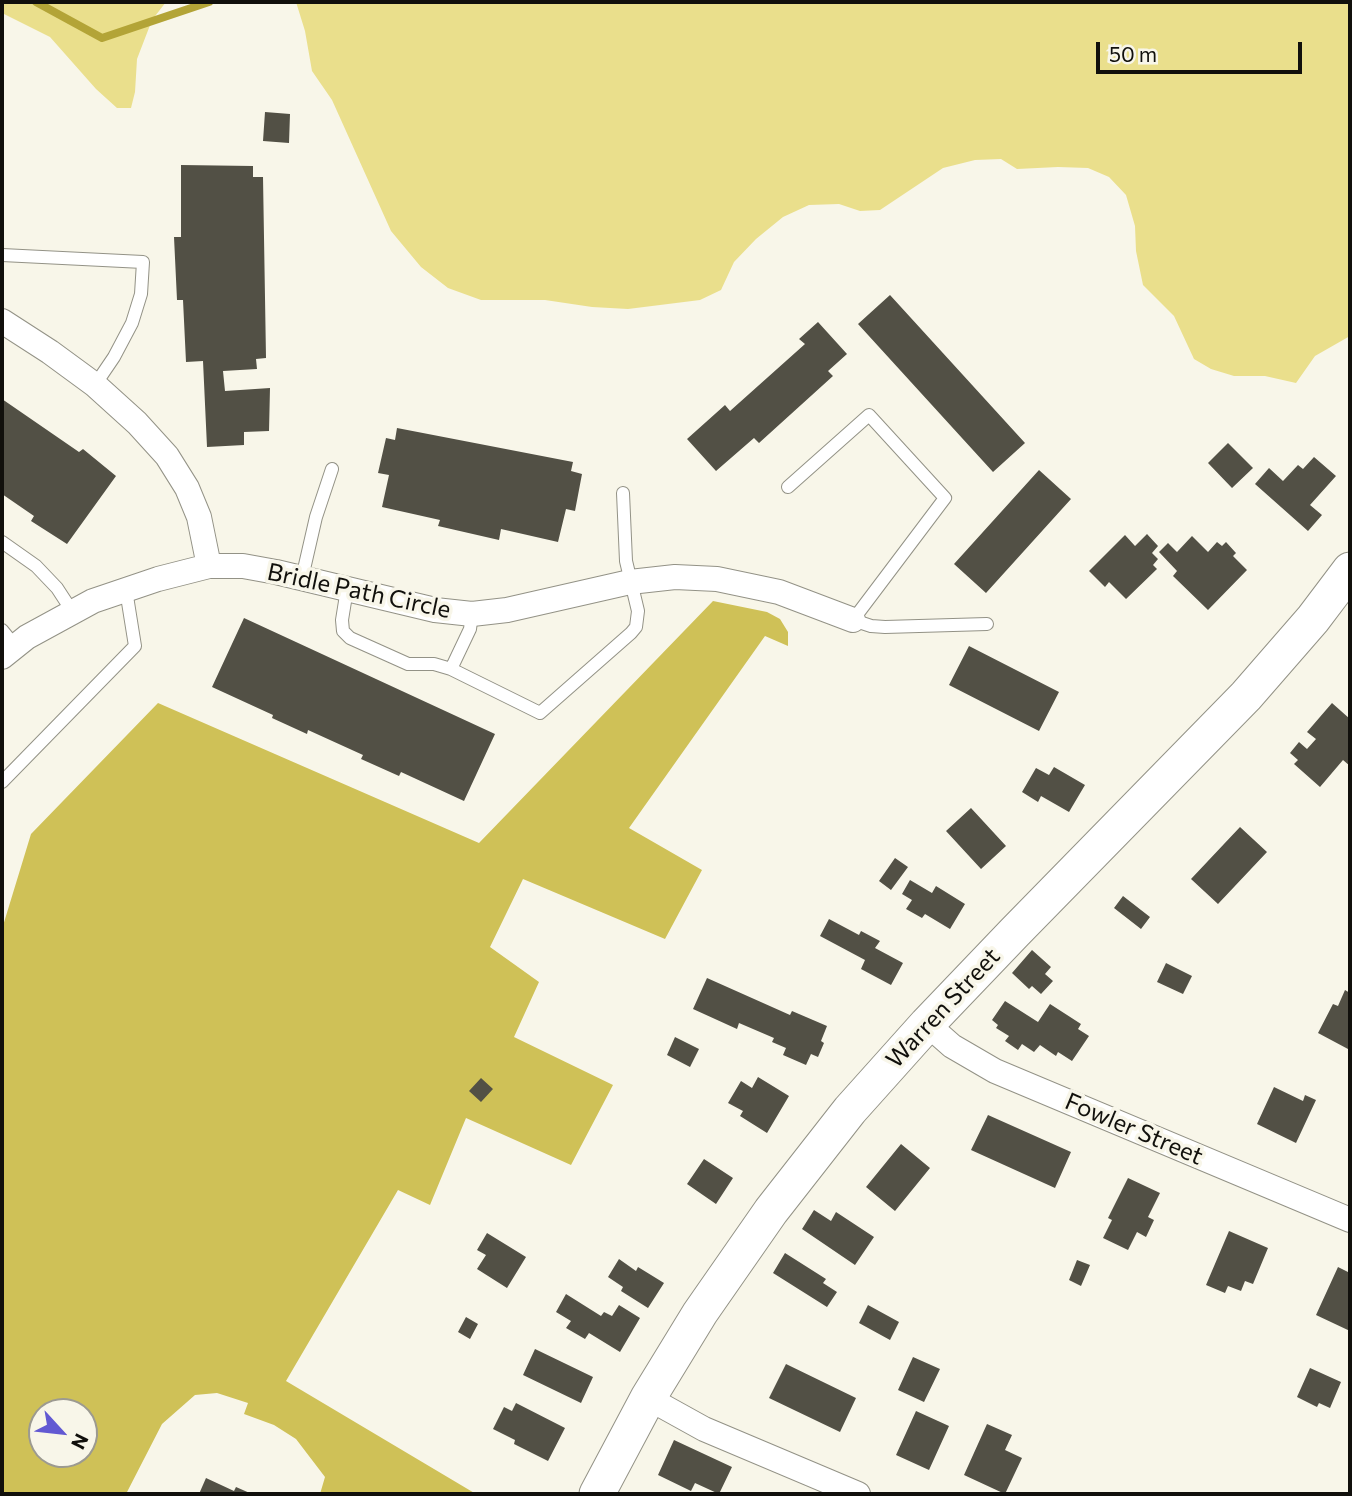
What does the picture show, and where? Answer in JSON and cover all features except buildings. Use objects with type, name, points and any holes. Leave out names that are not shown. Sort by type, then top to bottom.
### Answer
[{"type":"main road","name":"Warren Street","points":[[597,1494],[648,1398],[700,1313],[778,1202],[850,1110],[927,1024],[1246,696],[1313,619],[1350,570]]},
{"type":"street","points":[[2,321],[95,385],[137,423],[179,473],[200,517],[209,566]]},
{"type":"street","name":"Bridle Path Circle","points":[[6,644],[72,611],[126,590],[209,566],[243,566],[435,610],[471,614],[507,610],[630,582],[676,577],[738,582],[805,600],[853,620]]},
{"type":"street","name":"Fowler Street","points":[[927,1024],[953,1046],[995,1071],[1350,1220]]},
{"type":"street","points":[[648,1398],[704,1429],[858,1494]]},
{"type":"lane","points":[[2,255],[143,262],[141,294],[132,323],[95,385]]},
{"type":"lane","points":[[788,487],[869,415],[945,498],[853,620],[885,627],[987,624]]},
{"type":"lane","points":[[302,578],[316,517],[332,469]]},
{"type":"lane","points":[[347,589],[342,620],[343,631],[350,638],[408,664],[434,664],[451,668],[540,713],[636,627],[638,611],[625,549],[623,493]]},
{"type":"lane","points":[[2,542],[36,566],[57,588],[72,611]]},
{"type":"lane","points":[[2,782],[135,646],[126,590]]},
{"type":"lane","points":[[451,668],[470,629],[471,614]]},
{"type":"shaded area","points":[[2,2],[166,2],[152,20],[137,59],[131,108],[117,108],[96,89],[50,37],[2,13]]},
{"type":"shaded area","points":[[296,2],[1350,2],[1350,336],[1315,356],[1296,383],[1265,376],[1234,376],[1211,369],[1194,359],[1174,316],[1143,285],[1136,251],[1135,226],[1126,195],[1109,177],[1088,168],[1017,169],[1001,159],[975,160],[943,168],[880,210],[860,211],[839,204],[809,205],[783,217],[734,262],[721,290],[700,300],[628,309],[545,300],[481,300],[448,288],[421,267],[391,231],[332,100],[312,71],[305,31]]},
{"type":"shaded area","points":[[713,601],[767,612],[780,619],[788,632],[788,646],[765,636],[629,828],[702,870],[665,939],[523,879],[490,947],[539,982],[514,1037],[613,1085],[571,1165],[466,1118],[430,1205],[398,1190],[286,1381],[476,1494],[320,1494],[325,1477],[296,1439],[274,1425],[244,1414],[248,1403],[217,1393],[195,1395],[162,1424],[126,1494],[2,1494],[2,929],[31,834],[158,703],[479,843]]},
{"type":"waterway","points":[[36,2],[102,38],[209,2]]}]
